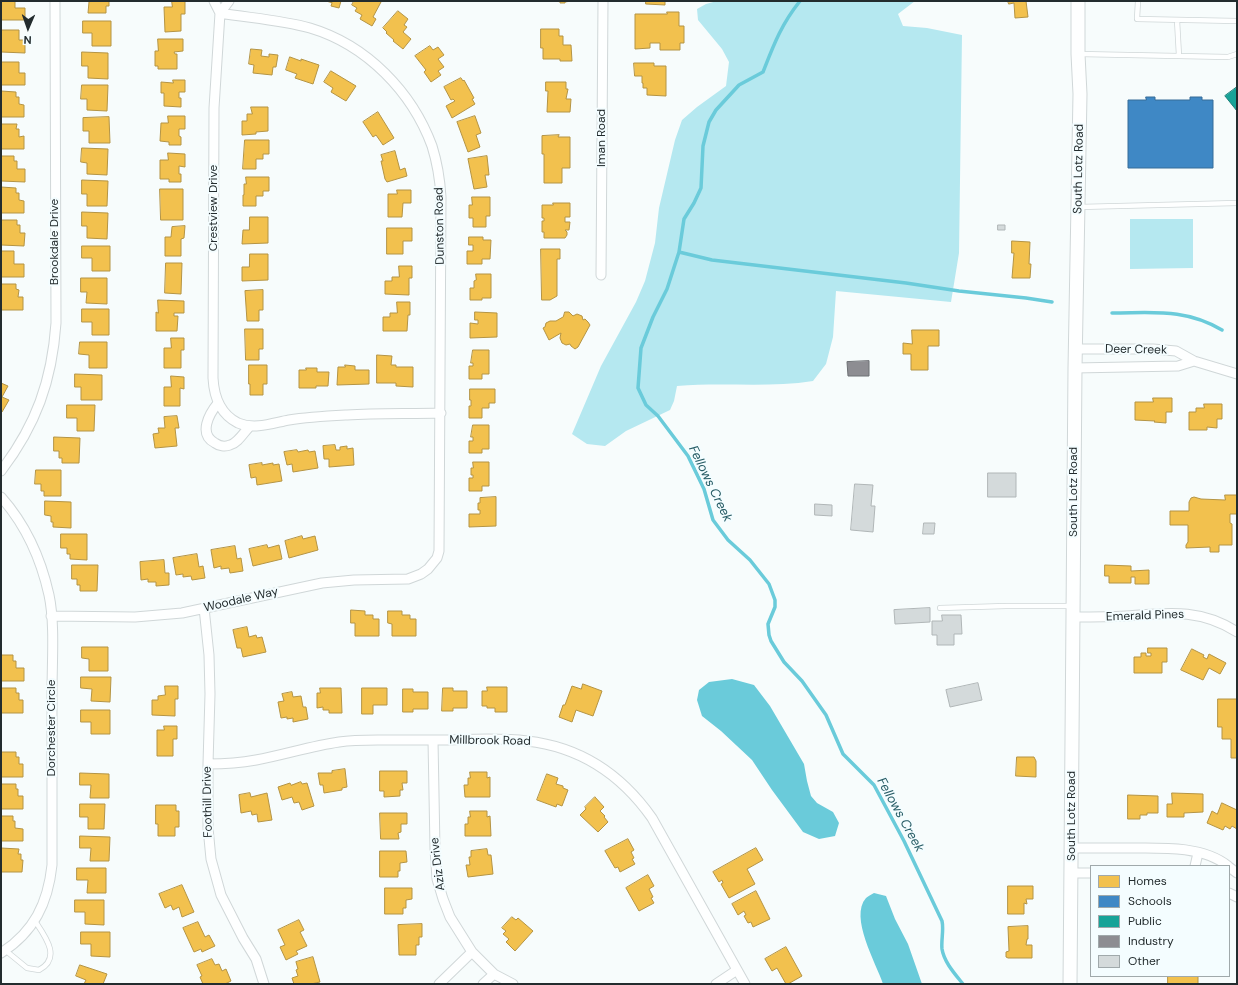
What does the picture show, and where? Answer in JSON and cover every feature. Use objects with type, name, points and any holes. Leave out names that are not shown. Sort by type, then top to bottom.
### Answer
[{"type":"street","name":"Brookdale Drive","points":[[1,471],[25,437],[36,415],[47,385],[54,346],[56,323],[55,1]]},
{"type":"street","points":[[214,1],[220,13],[228,1]]},
{"type":"street","name":"Iman Road","points":[[601,275],[603,1]]},
{"type":"street","name":"South Lotz Road","points":[[1070,984],[1075,368],[1080,94],[1078,1]]},
{"type":"street","name":"Crestview Drive","points":[[220,13],[214,108],[213,378],[218,403],[224,412],[231,418],[239,423],[250,426],[290,420],[346,415],[441,413]]},
{"type":"street","name":"Dunston Road","points":[[220,13],[305,27],[342,41],[374,63],[388,75],[410,104],[424,128],[434,155],[441,197],[441,413],[439,551],[428,570]]},
{"type":"street","name":"Deer Creek","points":[[1076,349],[1153,349],[1176,351],[1194,361],[1237,374]]},
{"type":"street","name":"Deer Creek","points":[[1075,368],[1178,366],[1194,361]]},
{"type":"street","points":[[218,403],[210,415],[206,428],[207,436],[213,443],[221,446],[231,445],[238,440],[250,426]]},
{"type":"street","name":"Dorchester Circle","points":[[1,497],[24,531],[34,551],[46,585],[49,596],[52,644],[52,865],[47,893],[38,917],[20,939],[3,951]]},
{"type":"street","name":"Woodale Way","points":[[51,616],[135,617],[182,613],[322,582],[354,580],[408,580],[428,570]]},
{"type":"street","name":"Foothill Drive","points":[[204,608],[209,655],[210,694],[208,840],[211,859],[214,875],[222,895],[243,938],[256,959],[264,984]]},
{"type":"street","name":"Emerald Pines","points":[[1073,611],[1110,617],[1160,613],[1186,614],[1214,620],[1237,632]]},
{"type":"street","name":"Aziz Drive","points":[[433,740],[435,849],[437,879],[443,899],[450,917],[472,952],[494,974],[513,984]]},
{"type":"street","name":"Millbrook Road","points":[[208,764],[256,760],[310,747],[341,742],[512,740],[561,747],[579,754],[612,774],[634,794],[652,818],[745,984]]},
{"type":"street","points":[[1072,848],[1170,848],[1198,853],[1211,857],[1226,865]]},
{"type":"street","points":[[1195,865],[1198,853]]},
{"type":"street","points":[[1072,873],[1090,873]]},
{"type":"street","points":[[439,984],[472,952]]},
{"type":"street","points":[[716,984],[737,970]]},
{"type":"street","points":[[483,984],[494,974]]},
{"type":"lane","points":[[1138,1],[1137,19],[1237,21]]},
{"type":"lane","points":[[1177,20],[1179,56]]},
{"type":"lane","points":[[1078,54],[1228,57],[1237,54]]},
{"type":"lane","points":[[1078,207],[1237,203]]},
{"type":"lane","points":[[940,608],[1006,606],[1073,611]]},
{"type":"lane","points":[[3,951],[27,968],[39,970],[48,963],[50,958],[50,950],[43,933],[35,922]]},
{"type":"shaded area","points":[[717,1],[915,1],[898,14],[903,26],[927,28],[962,35],[959,253],[951,302],[836,291],[833,337],[826,364],[813,381],[762,385],[677,386],[674,401],[670,410],[626,431],[605,446],[587,444],[572,434],[601,366],[636,302],[645,281],[655,243],[659,208],[675,140],[682,120],[726,86],[729,62],[722,49],[698,20],[697,9],[706,4]]},
{"type":"shaded area","points":[[1130,219],[1193,219],[1193,268],[1130,269]]},
{"type":"water","points":[[732,679],[754,685],[770,706],[804,764],[811,796],[817,803],[833,812],[839,823],[835,836],[819,839],[803,832],[752,760],[721,731],[702,716],[697,700],[699,690],[709,682]]},
{"type":"water","points":[[874,893],[886,896],[895,919],[908,944],[922,984],[883,984],[870,953],[862,928],[860,916],[862,906],[866,898]]},
{"type":"building: Homes","points":[[1,1],[15,1],[15,8],[25,8],[25,20],[1,20]]},
{"type":"building: Homes","points":[[83,1],[109,1],[109,6],[106,6],[106,13],[88,13],[89,2]]},
{"type":"building: Homes","points":[[172,1],[185,1],[185,14],[181,14],[181,31],[165,32],[164,7],[172,7]]},
{"type":"building: Homes","points":[[326,1],[341,1],[339,8],[331,6],[332,3]]},
{"type":"building: Homes","points":[[354,1],[381,2],[373,17],[376,19],[372,26],[360,19],[362,15],[355,11],[357,8],[352,5]]},
{"type":"building: Homes","points":[[543,1],[571,1],[560,3]]},
{"type":"building: Homes","points":[[646,1],[665,1],[665,5],[646,4]]},
{"type":"building: Homes","points":[[1008,1],[1026,1],[1028,17],[1015,18],[1014,3],[1009,4]]},
{"type":"building: Homes","points":[[398,11],[408,19],[404,25],[407,27],[403,32],[411,39],[403,49],[393,41],[394,40],[383,28]]},
{"type":"building: Homes","points":[[667,12],[679,12],[679,26],[684,26],[684,43],[680,43],[680,50],[660,50],[660,43],[650,43],[650,48],[635,49],[635,14],[667,14]]},
{"type":"building: Homes","points":[[83,21],[111,21],[111,46],[92,46],[92,33],[83,33]]},
{"type":"building: Homes","points":[[541,29],[559,29],[559,36],[563,36],[563,45],[571,45],[572,61],[543,59],[543,48],[541,48]]},
{"type":"building: Homes","points":[[1,30],[19,30],[19,40],[25,40],[25,53],[1,52]]},
{"type":"building: Homes","points":[[158,39],[183,39],[183,51],[174,52],[177,54],[177,69],[158,69],[158,66],[155,66],[155,51],[158,51]]},
{"type":"building: Homes","points":[[430,46],[433,50],[438,47],[444,55],[438,59],[444,67],[438,71],[441,75],[431,82],[424,72],[426,70],[415,56]]},
{"type":"building: Homes","points":[[251,49],[262,50],[261,56],[269,57],[269,54],[278,55],[276,67],[273,67],[272,75],[253,73],[254,65],[249,64]]},
{"type":"building: Homes","points":[[82,52],[108,53],[108,79],[88,78],[88,66],[82,66]]},
{"type":"building: Homes","points":[[290,57],[319,65],[313,84],[295,78],[297,74],[286,70]]},
{"type":"building: Homes","points":[[1,62],[19,62],[19,73],[25,73],[25,85],[1,85]]},
{"type":"building: Homes","points":[[634,63],[654,63],[654,66],[666,66],[666,96],[647,95],[647,88],[643,88],[642,76],[635,76]]},
{"type":"building: Homes","points":[[331,71],[356,86],[346,101],[331,92],[333,88],[324,82]]},
{"type":"building: Homes","points":[[461,78],[463,81],[464,80],[474,98],[472,99],[475,104],[452,118],[446,106],[455,101],[453,99],[451,100],[444,87]]},
{"type":"building: Homes","points":[[173,80],[185,80],[185,92],[179,92],[181,107],[164,106],[164,93],[161,93],[161,82],[173,83]]},
{"type":"building: Homes","points":[[546,82],[566,82],[566,89],[568,89],[566,99],[571,99],[570,112],[547,112],[548,91],[546,91]]},
{"type":"building: Homes","points":[[82,85],[108,85],[107,111],[87,110],[87,99],[81,99]]},
{"type":"building: Homes","points":[[1,91],[16,92],[16,97],[19,97],[19,104],[24,105],[24,117],[1,117]]},
{"type":"building: Homes","points":[[251,107],[268,107],[268,131],[242,135],[242,121],[247,121],[247,114],[252,114]]},
{"type":"building: Homes","points":[[378,112],[394,138],[383,145],[376,135],[373,137],[363,122]]},
{"type":"building: Homes","points":[[168,116],[185,116],[185,129],[179,129],[181,145],[169,145],[169,142],[160,141],[161,123],[168,123]]},
{"type":"building: Homes","points":[[475,116],[481,133],[476,135],[480,147],[468,152],[457,122]]},
{"type":"building: Homes","points":[[109,117],[110,143],[89,143],[89,131],[83,131],[83,118]]},
{"type":"building: Homes","points":[[1,124],[17,124],[16,129],[19,129],[19,137],[24,136],[24,149],[1,149]]},
{"type":"building: Homes","points":[[559,135],[558,137],[570,137],[570,168],[562,168],[562,183],[544,183],[544,154],[542,154],[542,136]]},
{"type":"building: Homes","points":[[245,140],[269,140],[269,154],[263,154],[263,159],[256,159],[256,169],[243,169]]},
{"type":"building: Homes","points":[[82,148],[108,149],[107,175],[87,174],[87,163],[81,162]]},
{"type":"building: Homes","points":[[395,151],[400,170],[405,168],[407,176],[387,182],[381,161],[383,161],[381,155]]},
{"type":"building: Homes","points":[[168,153],[185,154],[185,167],[179,166],[181,182],[169,182],[169,179],[160,179],[160,160],[168,160]]},
{"type":"building: Homes","points":[[1,156],[14,156],[14,161],[17,161],[17,169],[25,169],[25,182],[1,181]]},
{"type":"building: Homes","points":[[487,156],[489,175],[485,175],[487,187],[474,189],[468,159]]},
{"type":"building: Homes","points":[[246,177],[269,177],[269,191],[263,191],[263,196],[256,196],[256,206],[243,206],[244,184],[246,184]]},
{"type":"building: Homes","points":[[82,180],[108,181],[107,206],[87,206],[87,194],[82,194]]},
{"type":"building: Homes","points":[[1,187],[16,188],[16,193],[19,193],[19,200],[24,201],[24,213],[1,213]]},
{"type":"building: Homes","points":[[160,189],[183,189],[183,220],[161,220]]},
{"type":"building: Homes","points":[[397,190],[411,190],[411,203],[403,203],[402,217],[388,217],[388,194],[397,194]]},
{"type":"building: Homes","points":[[472,197],[490,197],[490,216],[486,216],[486,227],[473,227],[473,218],[469,218],[469,205],[472,205]]},
{"type":"building: Homes","points":[[553,203],[570,203],[570,217],[565,217],[565,222],[570,222],[569,230],[565,230],[567,235],[565,238],[544,238],[544,232],[542,232],[542,221],[544,221],[544,218],[542,218],[542,205],[553,205]]},
{"type":"building: Homes","points":[[82,212],[108,213],[107,239],[87,238],[87,226],[82,226]]},
{"type":"building: Homes","points":[[250,217],[268,217],[268,243],[242,244],[243,230],[249,230]]},
{"type":"building: Homes","points":[[1,220],[17,220],[17,225],[20,225],[20,233],[25,233],[24,246],[1,245]]},
{"type":"building: Homes","points":[[185,226],[184,238],[181,239],[181,256],[165,256],[165,237],[171,237],[172,227]]},
{"type":"building: Homes","points":[[387,228],[412,228],[412,241],[403,241],[403,254],[387,254]]},
{"type":"building: Homes","points":[[469,237],[483,237],[483,240],[491,240],[490,259],[482,259],[482,264],[467,264],[467,251],[473,251],[473,245],[469,245]]},
{"type":"building: Homes","points":[[1012,241],[1030,242],[1030,278],[1012,278],[1014,253],[1012,253]]},
{"type":"building: Homes","points":[[82,246],[110,246],[110,271],[92,271],[92,258],[82,258]]},
{"type":"building: Homes","points":[[541,249],[560,249],[560,259],[557,259],[557,296],[550,300],[542,300]]},
{"type":"building: Homes","points":[[1,251],[14,251],[14,264],[24,264],[24,277],[1,277]]},
{"type":"building: Homes","points":[[250,254],[268,254],[268,280],[242,281],[242,267],[249,267]]},
{"type":"building: Homes","points":[[166,263],[182,263],[181,294],[165,293]]},
{"type":"building: Homes","points":[[399,266],[412,266],[412,278],[409,278],[409,295],[385,294],[385,281],[392,281],[392,277],[399,277]]},
{"type":"building: Homes","points":[[476,274],[491,274],[491,298],[470,300],[470,288],[474,288]]},
{"type":"building: Homes","points":[[81,278],[107,278],[107,304],[86,303],[87,292],[81,292]]},
{"type":"building: Homes","points":[[1,284],[16,284],[16,289],[19,290],[18,297],[23,297],[23,310],[1,310]]},
{"type":"building: Homes","points":[[263,290],[263,310],[259,310],[259,321],[247,321],[245,291]]},
{"type":"building: Homes","points":[[158,300],[184,301],[184,313],[174,313],[174,316],[178,316],[177,331],[156,331],[156,312],[158,313]]},
{"type":"building: Homes","points":[[397,302],[410,302],[410,315],[408,315],[407,331],[383,331],[383,317],[390,317],[390,313],[397,313]]},
{"type":"building: Homes","points":[[82,309],[109,309],[109,335],[92,335],[92,322],[82,322]]},
{"type":"building: Homes","points":[[475,312],[497,313],[497,337],[470,338],[470,323],[478,324],[478,320],[475,320]]},
{"type":"building: Homes","points":[[565,312],[569,312],[573,316],[577,314],[582,316],[583,320],[585,319],[590,325],[578,347],[575,349],[570,344],[566,345],[562,343],[560,338],[561,333],[549,340],[543,328],[545,327],[546,323],[556,321],[563,317]]},
{"type":"building: Homes","points":[[245,329],[263,329],[263,349],[259,349],[259,360],[246,360]]},
{"type":"building: Homes","points":[[912,330],[939,330],[939,346],[928,346],[928,370],[911,370],[911,354],[903,354],[903,343],[912,344]]},
{"type":"building: Homes","points":[[171,338],[184,338],[184,350],[181,350],[181,368],[164,368],[164,348],[171,348]]},
{"type":"building: Homes","points":[[80,342],[107,342],[107,368],[89,368],[89,355],[79,354]]},
{"type":"building: Homes","points":[[473,350],[489,350],[489,374],[482,374],[482,379],[469,379],[469,366],[473,366],[473,363],[471,363]]},
{"type":"building: Homes","points":[[377,355],[392,356],[391,365],[396,365],[396,367],[413,367],[413,387],[396,386],[396,383],[377,383]]},
{"type":"building: Homes","points":[[249,365],[267,365],[267,384],[263,384],[263,395],[250,395]]},
{"type":"building: Homes","points":[[345,365],[355,366],[355,370],[369,370],[369,384],[337,385],[338,367],[345,367]]},
{"type":"building: Homes","points":[[306,368],[317,368],[317,372],[329,372],[328,386],[299,388],[299,370],[306,370]]},
{"type":"building: Homes","points":[[75,374],[102,375],[102,400],[81,400],[81,387],[75,387]]},
{"type":"building: Homes","points":[[171,376],[184,377],[184,389],[180,388],[180,406],[164,406],[164,387],[171,387]]},
{"type":"building: Homes","points":[[1,383],[8,386],[2,397],[9,400],[2,412],[1,411]]},
{"type":"building: Homes","points":[[470,389],[495,389],[495,403],[489,403],[489,408],[482,408],[482,418],[469,418],[469,406],[471,406]]},
{"type":"building: Homes","points":[[1153,398],[1172,398],[1172,412],[1166,412],[1166,423],[1135,420],[1135,402],[1153,402]]},
{"type":"building: Homes","points":[[1204,404],[1222,404],[1222,419],[1217,419],[1217,428],[1207,427],[1207,430],[1189,430],[1189,412],[1196,412],[1196,408],[1204,408]]},
{"type":"building: Homes","points":[[67,405],[95,405],[94,431],[77,431],[77,418],[67,418]]},
{"type":"building: Homes","points":[[177,416],[179,428],[175,428],[177,446],[155,448],[153,434],[159,433],[158,428],[165,428],[164,417]]},
{"type":"building: Homes","points":[[473,425],[489,425],[489,449],[482,449],[482,453],[469,453],[469,441],[473,441],[473,437],[471,437]]},
{"type":"building: Homes","points":[[54,437],[80,438],[79,463],[62,463],[62,458],[59,458],[59,451],[54,451]]},
{"type":"building: Homes","points":[[335,445],[336,450],[340,450],[340,447],[347,446],[347,449],[353,448],[354,465],[329,467],[329,459],[324,459],[323,446]]},
{"type":"building: Homes","points":[[297,450],[298,452],[308,450],[309,452],[315,451],[318,468],[293,472],[292,464],[287,465],[284,452]]},
{"type":"building: Homes","points":[[473,462],[489,462],[489,486],[482,486],[482,491],[469,491],[469,478],[473,478],[473,475],[471,475],[471,468],[473,468]]},
{"type":"building: Homes","points":[[262,463],[262,465],[273,463],[273,465],[279,464],[282,481],[257,485],[256,477],[251,478],[249,465]]},
{"type":"building: Homes","points":[[36,470],[61,470],[61,496],[44,496],[44,491],[41,491],[41,484],[35,484]]},
{"type":"building: Homes","points":[[1225,495],[1237,495],[1237,514],[1230,514],[1230,523],[1232,524],[1232,545],[1219,545],[1219,552],[1210,552],[1210,547],[1186,548],[1188,542],[1188,525],[1170,525],[1170,511],[1189,511],[1189,502],[1191,498],[1194,497],[1201,499],[1225,500]]},
{"type":"building: Homes","points":[[496,497],[496,526],[469,527],[469,514],[480,514],[480,510],[478,510],[478,503],[480,503],[480,498]]},
{"type":"building: Homes","points":[[45,501],[71,502],[71,528],[53,527],[51,516],[45,515]]},
{"type":"building: Homes","points":[[61,534],[87,534],[87,560],[70,559],[70,554],[67,554],[67,548],[61,548]]},
{"type":"building: Homes","points":[[302,536],[303,539],[315,536],[318,550],[289,558],[285,541]]},
{"type":"building: Homes","points":[[267,545],[268,548],[279,545],[282,559],[253,566],[249,549]]},
{"type":"building: Homes","points":[[235,546],[237,559],[241,558],[243,571],[230,573],[229,568],[221,569],[221,566],[214,568],[211,550]]},
{"type":"building: Homes","points":[[197,554],[199,567],[203,566],[205,578],[192,580],[191,576],[183,577],[183,574],[176,575],[173,558]]},
{"type":"building: Homes","points":[[164,560],[165,573],[169,573],[169,585],[156,586],[156,582],[148,582],[148,579],[141,580],[140,562]]},
{"type":"building: Homes","points":[[72,565],[98,565],[97,591],[80,591],[80,585],[77,585],[77,579],[72,579]]},
{"type":"building: Homes","points":[[1105,565],[1131,566],[1131,571],[1149,570],[1149,584],[1135,584],[1135,577],[1131,577],[1131,583],[1109,583],[1109,576],[1105,576]]},
{"type":"building: Homes","points":[[351,610],[365,611],[365,615],[373,615],[373,619],[379,619],[379,636],[355,636],[355,623],[351,623]]},
{"type":"building: Homes","points":[[388,611],[402,611],[402,615],[410,615],[410,619],[416,619],[416,636],[392,636],[392,624],[388,623]]},
{"type":"building: Homes","points":[[247,627],[249,637],[256,635],[257,638],[262,637],[266,652],[243,657],[241,648],[237,648],[233,630]]},
{"type":"building: Homes","points":[[82,647],[108,647],[108,671],[89,671],[89,659],[82,658]]},
{"type":"building: Homes","points":[[1148,648],[1167,648],[1167,662],[1162,662],[1162,673],[1134,673],[1134,657],[1141,657],[1141,653],[1146,653],[1146,656],[1151,656],[1151,653],[1148,653]]},
{"type":"building: Homes","points":[[1192,649],[1204,655],[1203,657],[1207,659],[1209,654],[1226,663],[1220,674],[1209,668],[1203,680],[1181,670]]},
{"type":"building: Homes","points":[[1,655],[13,655],[13,661],[16,661],[16,668],[24,668],[24,681],[1,681]]},
{"type":"building: Homes","points":[[81,677],[111,677],[110,702],[91,701],[92,689],[81,688]]},
{"type":"building: Homes","points":[[583,684],[602,691],[593,716],[576,710],[572,722],[559,717],[572,686],[581,689]]},
{"type":"building: Homes","points":[[165,686],[178,686],[178,699],[175,699],[175,716],[152,715],[152,700],[158,700],[158,696],[165,695]]},
{"type":"building: Homes","points":[[487,687],[507,687],[507,712],[495,712],[495,708],[487,708],[487,706],[482,706],[482,691],[487,691]]},
{"type":"building: Homes","points":[[1,688],[16,688],[16,693],[19,693],[19,700],[23,700],[23,713],[1,713]]},
{"type":"building: Homes","points":[[320,688],[341,688],[342,713],[329,713],[329,710],[323,710],[323,707],[317,708],[317,693],[320,693]]},
{"type":"building: Homes","points":[[362,688],[387,688],[387,705],[373,705],[373,714],[362,714]]},
{"type":"building: Homes","points":[[443,688],[453,688],[453,691],[467,691],[467,708],[453,708],[453,711],[442,711]]},
{"type":"building: Homes","points":[[403,689],[413,689],[413,692],[428,692],[428,709],[413,709],[413,712],[403,712]]},
{"type":"building: Homes","points":[[292,692],[293,697],[301,696],[303,707],[306,707],[308,719],[293,722],[293,718],[281,718],[278,702],[284,701],[282,694]]},
{"type":"building: Homes","points":[[1218,699],[1237,699],[1237,758],[1231,758],[1231,739],[1222,739],[1222,727],[1218,727]]},
{"type":"building: Homes","points":[[81,710],[110,710],[110,734],[91,734],[91,722],[81,722]]},
{"type":"building: Homes","points":[[164,726],[177,726],[177,739],[173,739],[173,756],[157,756],[157,730],[164,730]]},
{"type":"building: Homes","points":[[1,752],[16,752],[16,757],[19,757],[19,764],[23,764],[23,777],[1,777]]},
{"type":"building: Homes","points":[[1017,757],[1034,757],[1036,761],[1036,777],[1016,776]]},
{"type":"building: Homes","points":[[345,769],[347,787],[342,788],[342,790],[324,793],[323,785],[320,785],[318,773],[332,773],[332,771]]},
{"type":"building: Homes","points":[[380,771],[407,771],[407,783],[402,783],[403,790],[400,790],[400,796],[384,797],[384,791],[380,791]]},
{"type":"building: Homes","points":[[470,772],[487,772],[487,778],[490,777],[490,797],[465,797],[464,785],[468,785]]},
{"type":"building: Homes","points":[[80,773],[109,774],[109,798],[90,798],[91,785],[80,785]]},
{"type":"building: Homes","points":[[547,774],[558,778],[556,784],[563,786],[563,788],[568,790],[562,806],[557,804],[556,807],[537,800]]},
{"type":"building: Homes","points":[[301,782],[302,784],[307,783],[314,806],[302,810],[299,802],[294,803],[292,797],[282,800],[278,787],[290,783],[291,785]]},
{"type":"building: Homes","points":[[1,784],[16,784],[18,796],[23,796],[23,809],[1,809]]},
{"type":"building: Homes","points":[[250,793],[251,797],[267,793],[272,820],[258,822],[257,814],[252,815],[251,811],[241,813],[239,795]]},
{"type":"building: Homes","points":[[1172,793],[1203,794],[1203,812],[1184,813],[1184,817],[1167,817],[1167,804],[1172,804]]},
{"type":"building: Homes","points":[[1128,795],[1158,796],[1158,813],[1147,813],[1147,815],[1140,815],[1140,819],[1128,819]]},
{"type":"building: Homes","points":[[595,797],[604,807],[600,811],[608,822],[598,832],[580,815],[586,809],[585,807]]},
{"type":"building: Homes","points":[[1222,803],[1237,810],[1237,829],[1232,826],[1230,829],[1225,826],[1223,830],[1207,823],[1212,811],[1217,814]]},
{"type":"building: Homes","points":[[80,804],[105,804],[104,829],[88,829],[88,817],[80,817]]},
{"type":"building: Homes","points":[[156,805],[176,805],[176,811],[179,811],[179,827],[175,827],[175,836],[158,836],[158,824],[156,824]]},
{"type":"building: Homes","points":[[470,811],[487,811],[487,817],[490,816],[491,836],[465,836],[465,824],[468,824]]},
{"type":"building: Homes","points":[[380,813],[407,813],[407,824],[401,824],[401,832],[398,833],[399,839],[381,839]]},
{"type":"building: Homes","points":[[1,816],[13,816],[15,828],[23,829],[23,841],[1,841]]},
{"type":"building: Homes","points":[[80,836],[110,837],[109,861],[90,861],[91,848],[80,848]]},
{"type":"building: Homes","points":[[628,839],[634,850],[631,852],[634,858],[632,859],[635,864],[620,872],[618,867],[615,868],[605,851]]},
{"type":"building: Homes","points":[[1,848],[19,849],[18,854],[21,854],[21,860],[23,860],[22,872],[1,872]]},
{"type":"building: Homes","points":[[756,848],[763,860],[747,869],[755,884],[729,898],[721,884],[723,883],[722,880],[719,882],[713,872]]},
{"type":"building: Homes","points":[[487,849],[488,855],[491,855],[493,874],[468,877],[466,865],[470,865],[469,857],[471,857],[471,851]]},
{"type":"building: Homes","points":[[380,851],[406,851],[407,862],[400,863],[398,877],[380,877]]},
{"type":"building: Homes","points":[[77,868],[106,868],[106,893],[87,893],[88,880],[77,880]]},
{"type":"building: Homes","points":[[648,875],[654,886],[649,889],[654,903],[639,911],[626,888]]},
{"type":"building: Homes","points":[[182,885],[194,912],[182,917],[179,907],[173,910],[171,905],[165,908],[159,894]]},
{"type":"building: Homes","points":[[1008,886],[1033,886],[1033,899],[1026,899],[1027,904],[1024,903],[1024,914],[1008,914]]},
{"type":"building: Homes","points":[[385,888],[412,888],[412,899],[406,900],[406,908],[403,908],[403,914],[385,914]]},
{"type":"building: Homes","points":[[756,891],[770,919],[753,927],[751,922],[748,923],[744,916],[746,915],[744,911],[738,915],[732,904]]},
{"type":"building: Homes","points":[[75,900],[104,900],[104,925],[85,924],[85,912],[75,912]]},
{"type":"building: Homes","points":[[512,917],[516,920],[518,918],[533,931],[515,951],[506,942],[509,939],[503,934],[506,931],[502,928]]},
{"type":"building: Homes","points":[[299,920],[304,930],[300,932],[307,946],[296,951],[298,954],[286,960],[280,947],[285,945],[278,930]]},
{"type":"building: Homes","points":[[198,922],[205,937],[209,935],[215,946],[202,952],[201,949],[194,952],[183,928]]},
{"type":"building: Homes","points":[[422,924],[422,937],[419,937],[419,945],[416,945],[416,955],[399,955],[398,925]]},
{"type":"building: Homes","points":[[1028,926],[1028,939],[1026,945],[1032,945],[1032,958],[1006,957],[1006,952],[1009,951],[1008,927]]},
{"type":"building: Homes","points":[[81,932],[110,932],[110,957],[91,956],[91,944],[81,944]]},
{"type":"building: Homes","points":[[786,947],[802,976],[788,984],[786,984],[777,968],[772,971],[765,959]]},
{"type":"building: Homes","points":[[313,957],[320,982],[311,984],[294,984],[292,978],[298,976],[296,962]]},
{"type":"building: Homes","points":[[212,959],[215,965],[219,964],[222,971],[226,969],[231,981],[225,984],[203,984],[200,977],[202,976],[197,965]]},
{"type":"building: Homes","points":[[80,965],[107,974],[103,984],[84,984],[86,980],[76,976]]},
{"type":"building: Homes","points":[[1168,977],[1198,977],[1198,984],[1168,984]]},
{"type":"building: Schools","points":[[1146,97],[1155,97],[1155,100],[1190,100],[1190,97],[1202,97],[1202,100],[1213,100],[1213,168],[1128,168],[1128,100],[1146,100]]},
{"type":"building: Public","points":[[1237,87],[1237,111],[1225,96]]},
{"type":"building: Industry","points":[[869,361],[869,376],[848,376],[847,362]]},
{"type":"building: Other","points":[[998,225],[1005,225],[1005,230],[998,230]]},
{"type":"building: Other","points":[[988,473],[1016,473],[1016,497],[988,497]]},
{"type":"building: Other","points":[[855,484],[873,485],[871,506],[875,506],[873,532],[851,530]]},
{"type":"building: Other","points":[[815,504],[832,505],[832,516],[815,515]]},
{"type":"building: Other","points":[[924,523],[935,523],[934,534],[923,534]]},
{"type":"building: Other","points":[[930,608],[930,622],[895,624],[894,610]]},
{"type":"building: Other","points":[[942,615],[961,615],[962,634],[954,634],[954,645],[937,645],[937,635],[932,635],[932,621],[942,621]]},
{"type":"building: Other","points":[[978,683],[982,700],[950,707],[946,690]]},
{"type":"waterway","name":"Fellows Creek","points":[[800,1],[783,27],[763,72],[739,85],[716,110],[709,122],[703,146],[701,188],[684,219],[679,252],[667,289],[653,317],[641,348],[638,388],[646,405],[658,416],[688,456],[704,489],[713,520],[728,540],[750,560],[769,584],[775,600],[775,607],[768,624],[771,641],[784,662],[802,681],[826,715],[843,754],[874,785],[904,841],[942,921],[943,954],[950,968],[963,984]]},
{"type":"waterway","points":[[679,252],[712,260],[1052,302]]},
{"type":"waterway","points":[[1112,313],[1168,313],[1182,315],[1195,318],[1222,330]]}]
